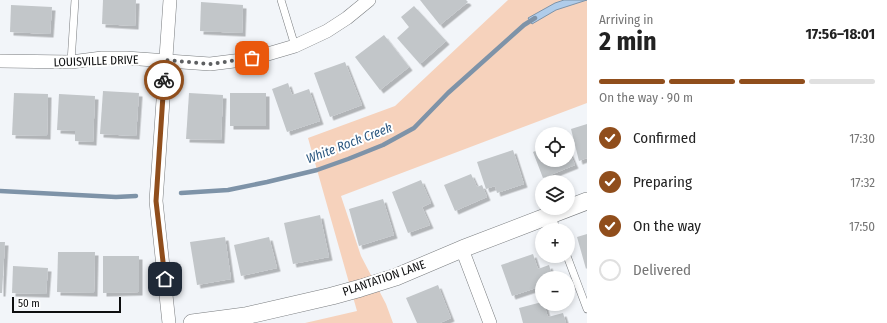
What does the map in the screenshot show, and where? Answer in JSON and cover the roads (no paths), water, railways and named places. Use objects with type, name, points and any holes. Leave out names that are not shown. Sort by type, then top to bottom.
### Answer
[{"type":"street","points":[[169,323],[156,201],[170,0]]},
{"type":"street","name":"LOUISVILLE DRIVE","points":[[0,61],[71,62],[108,58],[126,58],[210,64],[242,60],[295,46],[347,18],[369,0]]},
{"type":"street","name":"PLANTATION LANE","points":[[575,205],[587,201]]},
{"type":"street","name":"PLANTATION LANE","points":[[192,323],[245,316],[332,296],[396,277],[548,215]]},
{"type":"street","points":[[462,249],[490,323]]},
{"type":"lane","points":[[71,62],[75,0]]},
{"type":"lane","points":[[281,0],[295,46]]},
{"type":"lane","points":[[570,263],[587,309]]},
{"type":"water","points":[[564,0],[587,0],[556,10],[532,24],[528,18],[555,3]]},
{"type":"waterway","name":"White Rock Creek","points":[[181,193],[228,190],[267,182],[317,170],[383,145],[414,128],[448,93],[524,25],[535,18]]},
{"type":"waterway","name":"White Rock Creek","points":[[0,191],[116,197],[136,196]]}]
